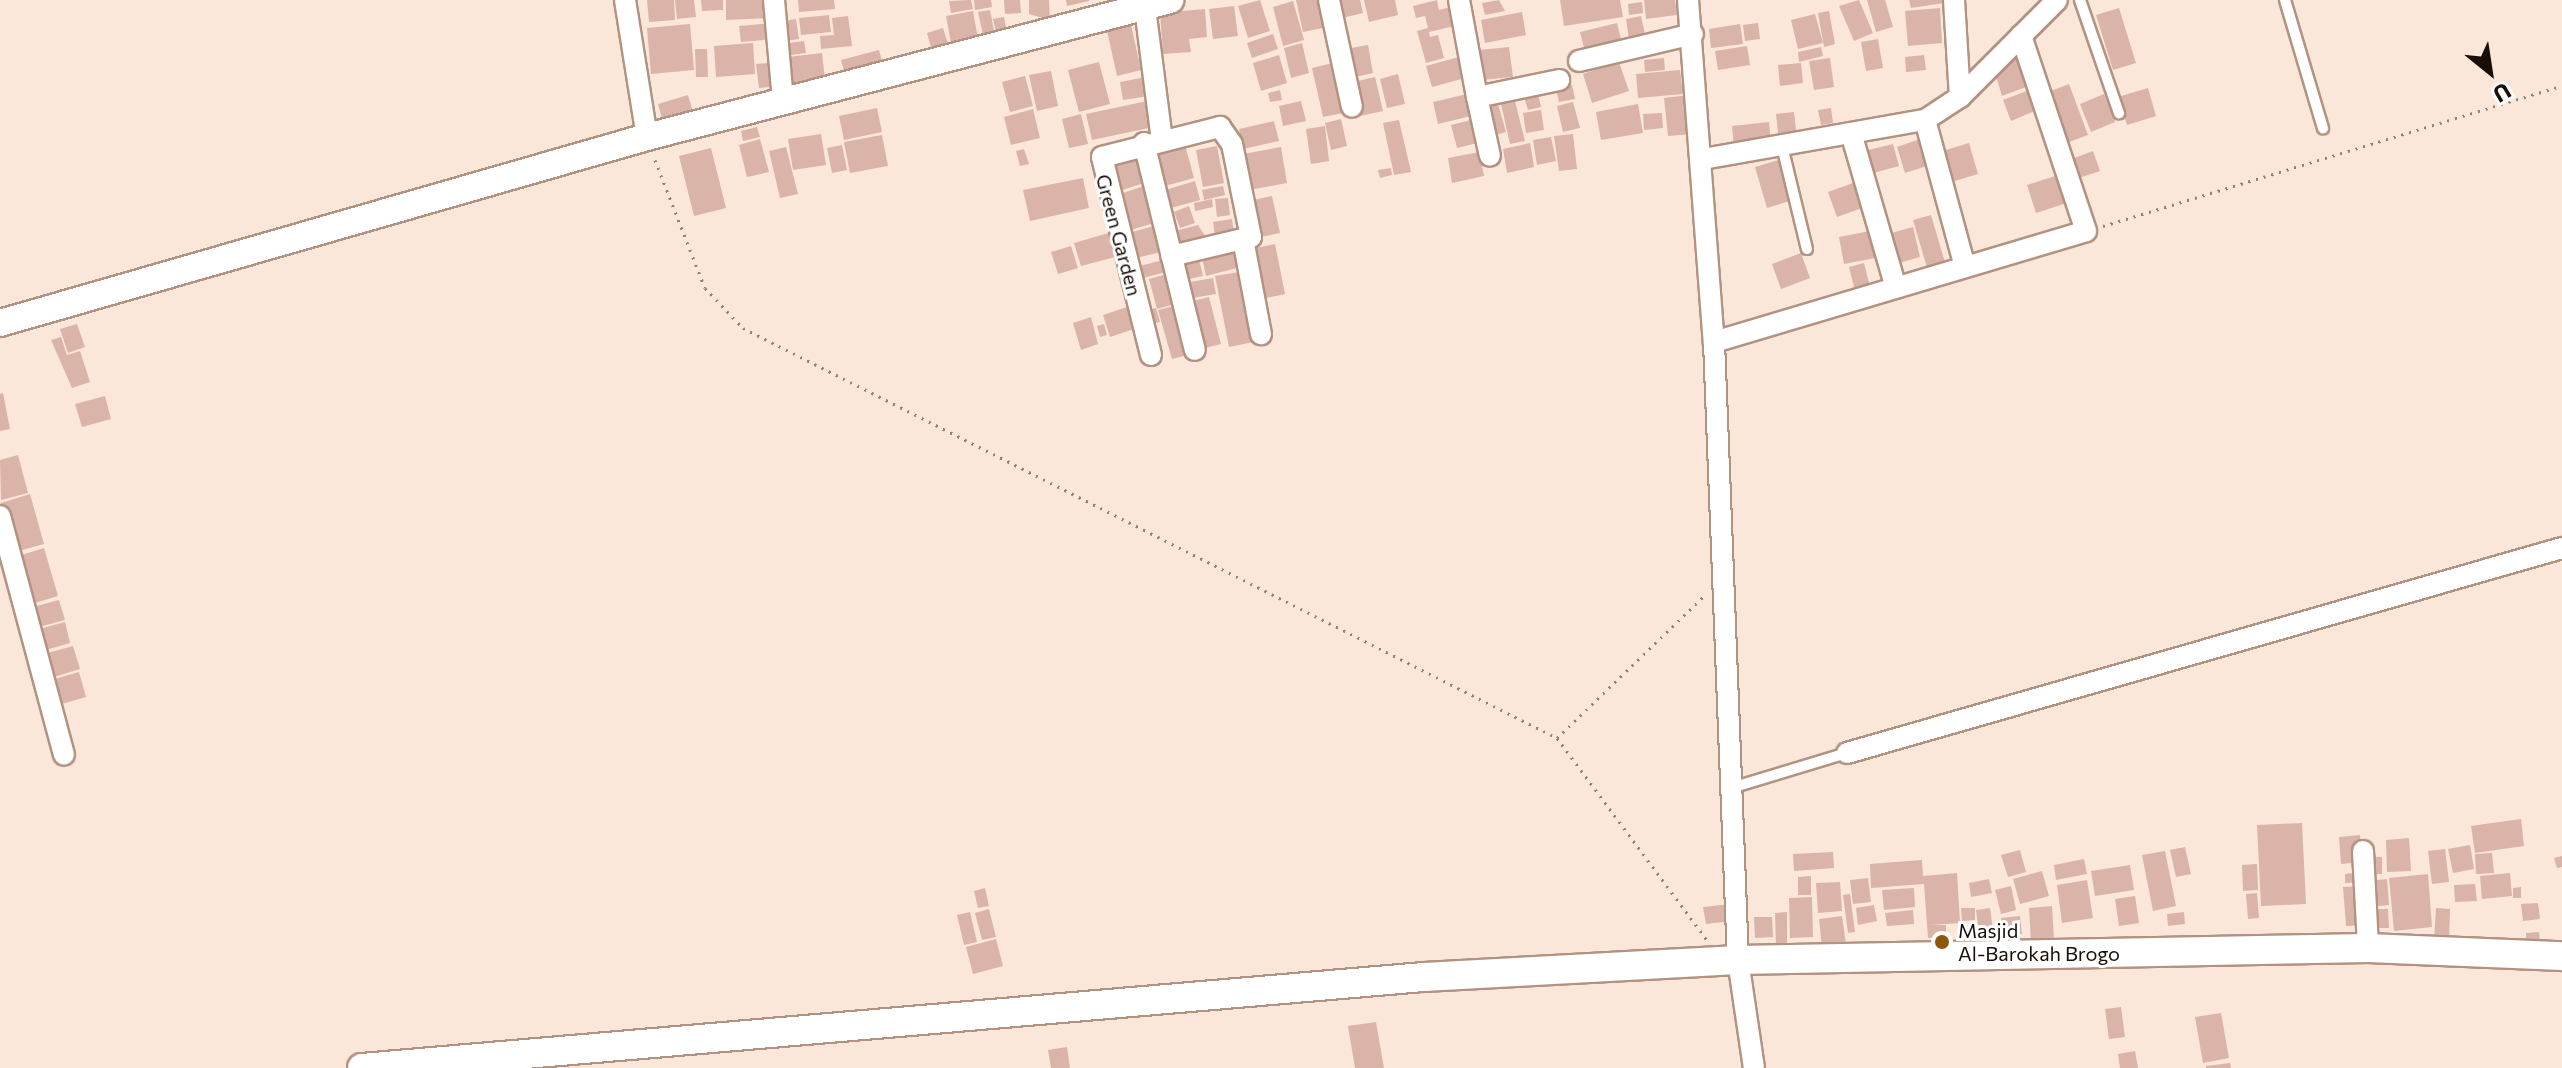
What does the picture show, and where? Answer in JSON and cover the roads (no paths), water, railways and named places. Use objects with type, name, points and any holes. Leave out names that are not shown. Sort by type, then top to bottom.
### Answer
[{"type":"main road","points":[[362,1068],[1424,977],[1731,961],[2368,948],[2562,956]]},
{"type":"street","points":[[625,0],[647,137]]},
{"type":"street","points":[[774,0],[783,101]]},
{"type":"street","points":[[1329,0],[1352,107]]},
{"type":"street","points":[[1459,0],[1490,156]]},
{"type":"street","points":[[1688,0],[1703,159],[1714,342],[1731,788],[1731,961],[1754,1068]]},
{"type":"street","points":[[1954,0],[1960,97]]},
{"type":"street","points":[[1703,159],[1925,120],[1960,97],[2057,0]]},
{"type":"street","points":[[0,323],[647,137],[1153,2],[1153,142],[1171,256],[1195,350]]},
{"type":"street","points":[[1579,61],[1693,34]]},
{"type":"street","points":[[1714,342],[2086,231],[2021,36]]},
{"type":"street","points":[[1477,97],[1559,80]]},
{"type":"street","points":[[1925,120],[1965,267]]},
{"type":"street","name":"Green Garden","points":[[1151,355],[1101,166],[1110,152],[1220,127],[1228,133],[1252,234],[1243,239],[1261,334]]},
{"type":"street","points":[[1851,133],[1896,288]]},
{"type":"street","points":[[1171,256],[1243,239]]},
{"type":"street","points":[[0,516],[64,755]]},
{"type":"street","points":[[1847,753],[2562,548]]},
{"type":"street","points":[[2363,851],[2368,948]]},
{"type":"lane","points":[[2080,0],[2119,113]]},
{"type":"lane","points":[[2285,0],[2323,128]]},
{"type":"lane","points":[[1782,146],[1807,249]]},
{"type":"lane","points":[[1731,788],[1847,753]]},
{"type":"place","name":"Masjid Al-Barokah Brogo","points":[[1942,942]]}]
